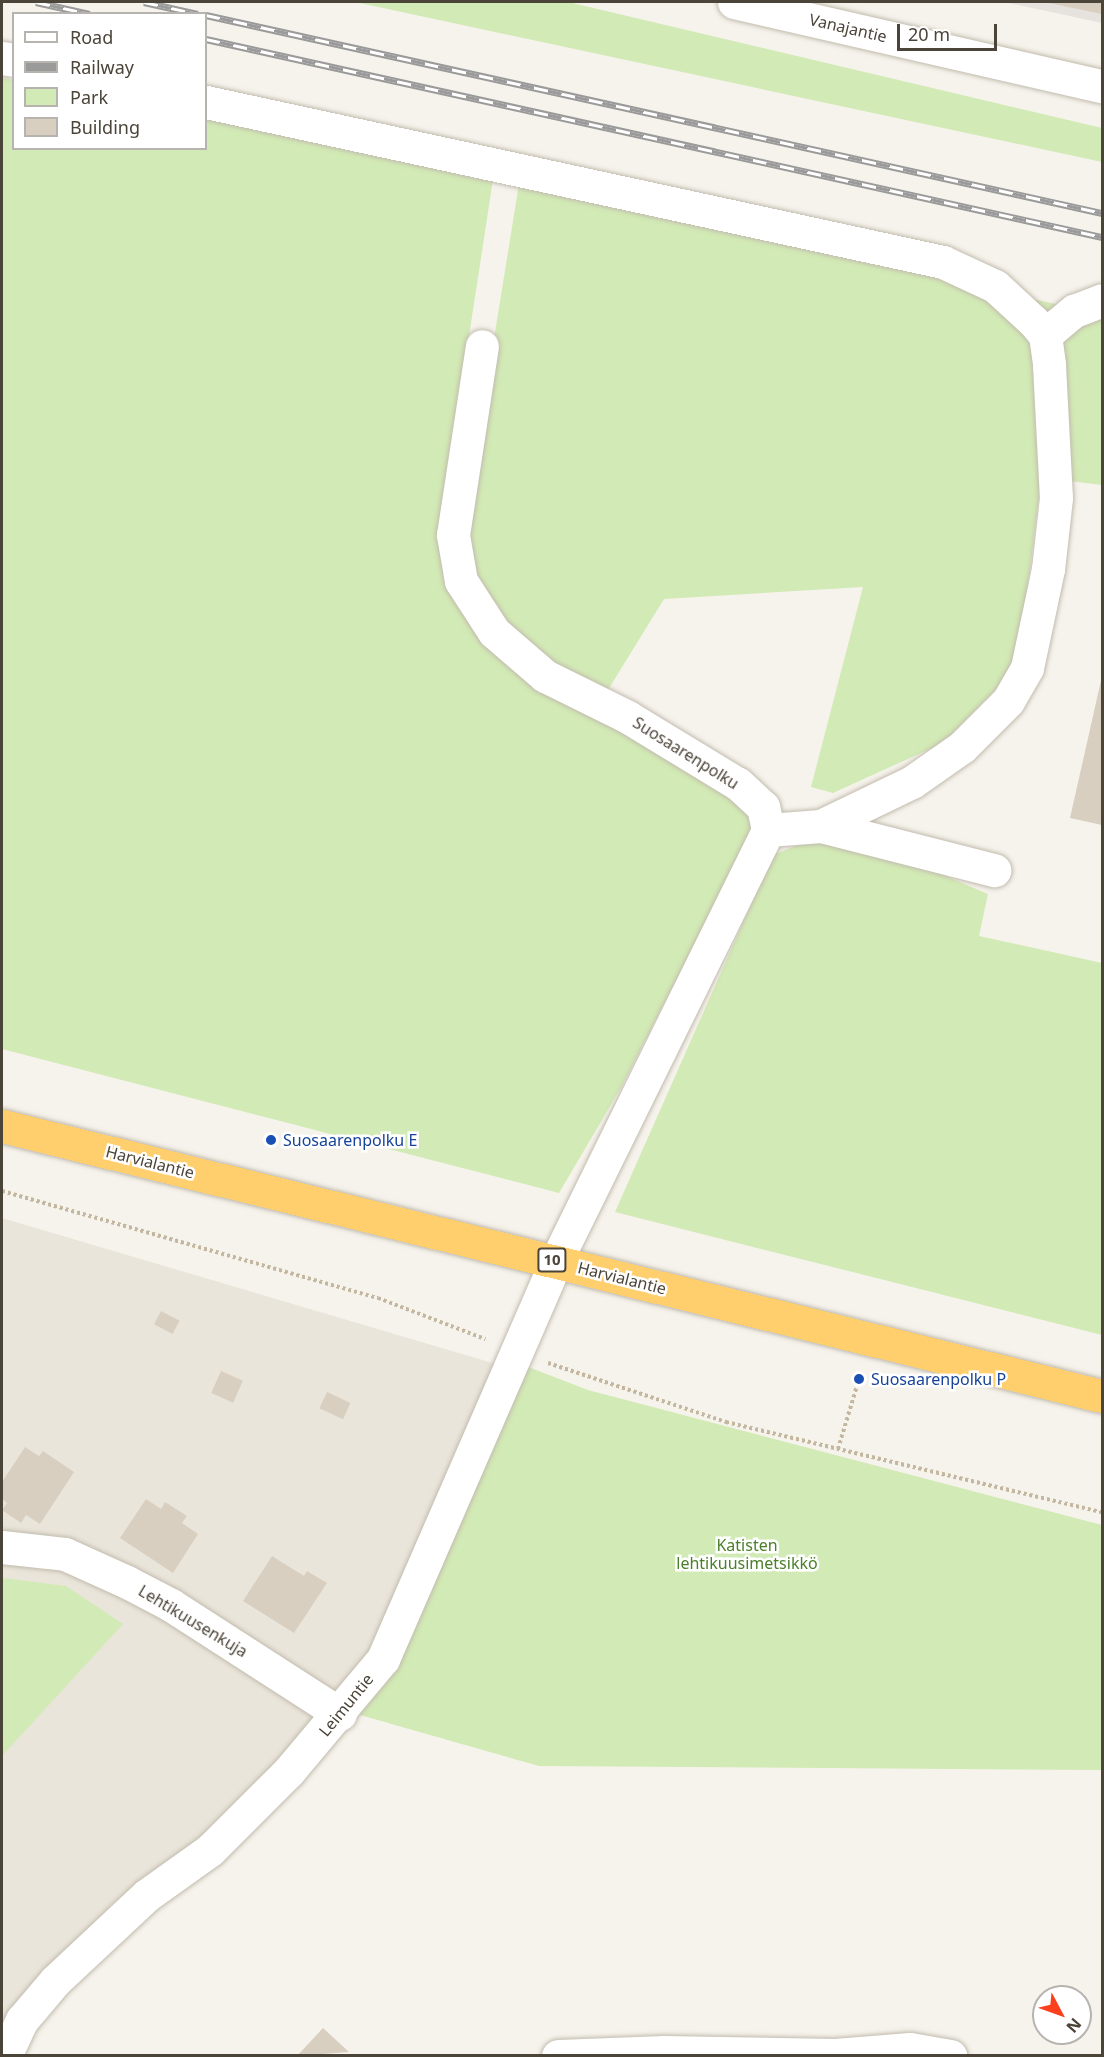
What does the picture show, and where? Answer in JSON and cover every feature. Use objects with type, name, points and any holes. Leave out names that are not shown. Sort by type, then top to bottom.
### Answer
[{"type":"highway","name":"Harvialantie","points":[[2,1126],[1102,1396]]},
{"type":"street","name":"Vanajantie","points":[[734,2],[1102,86]]},
{"type":"street","points":[[207,102],[943,262],[995,286],[1045,335],[1056,498],[1048,569],[1027,668],[1008,701],[962,747],[912,782],[821,826]]},
{"type":"street","points":[[1045,335],[1074,311],[1102,300]]},
{"type":"street","name":"Suosaarenpolku","points":[[482,346],[453,535],[461,581],[494,632],[545,676],[628,717],[738,784],[766,812],[768,830]]},
{"type":"street","points":[[556,1261],[768,830],[821,826],[994,870]]},
{"type":"street","name":"Leimuntie","points":[[5,2055],[22,2020],[55,1981],[147,1895],[210,1850],[340,1714],[383,1659],[556,1261]]},
{"type":"street","name":"Lehtikuusenkuja","points":[[2,1547],[65,1554],[127,1582],[171,1605],[340,1714]]},
{"type":"street","points":[[558,2055],[664,2052],[835,2055],[910,2049],[950,2055]]},
{"type":"path","points":[[838,1449],[859,1379]]},
{"type":"shaded area","points":[[1004,2],[1102,2],[1102,23]]},
{"type":"shaded area","points":[[2,1218],[496,1364],[373,1650],[301,1743],[204,1837],[113,1903],[2,2025]]},
{"type":"green space","points":[[355,2],[568,2],[1102,128],[1102,162]]},
{"type":"green space","points":[[2,77],[12,80],[12,150],[207,150],[207,117],[494,173],[439,532],[444,582],[485,640],[537,686],[640,743],[745,809],[754,827],[622,1086],[559,1193],[2,1049]]},
{"type":"green space","points":[[520,178],[1102,315],[1102,485],[1062,480],[1043,463],[1018,667],[943,743],[833,793],[811,787],[863,587],[664,599],[603,698],[549,668],[468,581],[462,536]]},
{"type":"green space","points":[[820,836],[851,836],[988,894],[979,936],[1102,963],[1102,1335],[615,1212],[773,855]]},
{"type":"green space","name":"Katisten lehtikuusimetsikkö","points":[[523,1365],[588,1390],[1102,1525],[1102,1770],[539,1766],[353,1713]]},
{"type":"green space","points":[[2,1578],[66,1586],[123,1624],[2,1756]]},
{"type":"building","points":[[1102,2],[1102,14],[1049,3]]},
{"type":"building","points":[[1102,676],[1102,825],[1070,818]]},
{"type":"building","points":[[161,1311],[180,1321],[172,1334],[154,1324]]},
{"type":"building","points":[[221,1371],[243,1381],[233,1403],[211,1393]]},
{"type":"building","points":[[327,1392],[351,1403],[343,1419],[319,1408]]},
{"type":"building","points":[[25,1447],[39,1456],[43,1451],[74,1472],[40,1524],[26,1515],[21,1523],[2,1510],[7,1503],[2,1499],[2,1482]]},
{"type":"building","points":[[146,1499],[161,1509],[165,1502],[187,1516],[182,1523],[198,1534],[173,1573],[120,1538]]},
{"type":"building","points":[[272,1556],[304,1576],[307,1571],[327,1583],[294,1633],[243,1601]]},
{"type":"building","points":[[323,2028],[349,2052],[297,2056]]},
{"type":"railway","points":[[36,2],[81,12]]},
{"type":"railway","points":[[144,2],[189,12]]},
{"type":"railway","points":[[207,15],[1102,213]]},
{"type":"railway","points":[[207,39],[1102,237]]},
{"type":"place","name":"Suosaarenpolku E","points":[[271,1140]]},
{"type":"place","name":"Suosaarenpolku P","points":[[859,1379]]}]
